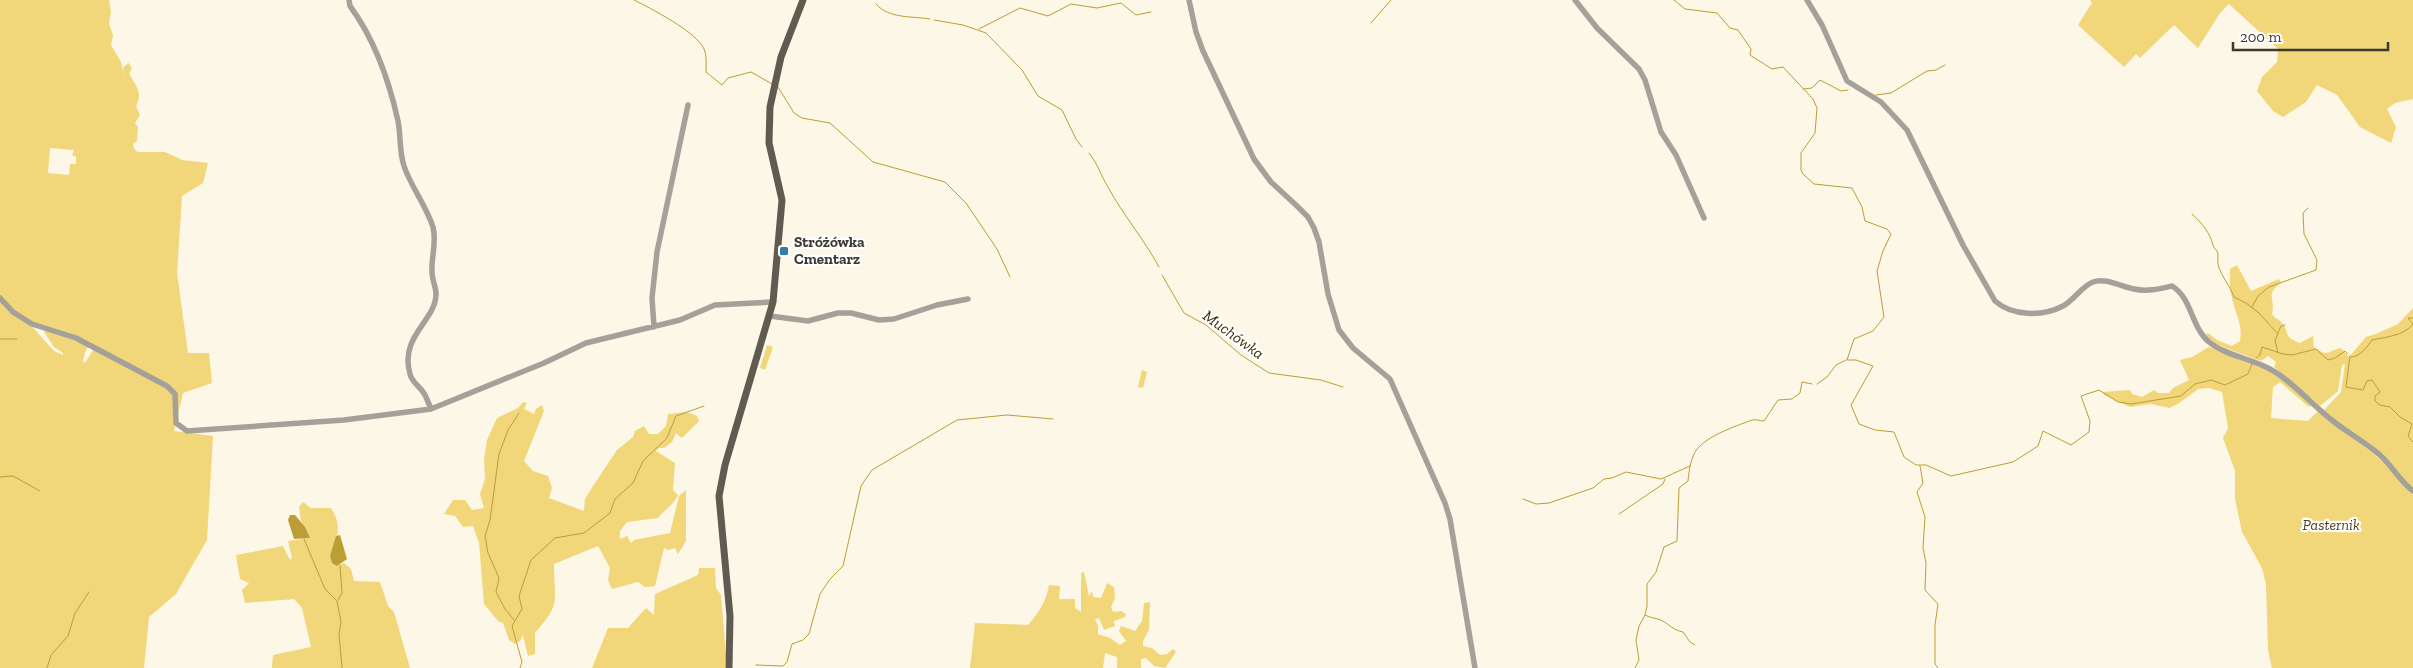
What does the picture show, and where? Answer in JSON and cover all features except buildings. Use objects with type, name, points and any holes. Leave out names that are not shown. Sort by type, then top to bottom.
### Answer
[{"type":"main road","points":[[729,668],[730,623],[720,514],[721,479],[773,302],[782,200],[769,143],[768,124],[774,85],[790,32],[804,0]]},
{"type":"street","points":[[349,0],[350,6],[372,40],[381,64],[397,119],[401,138],[400,152],[404,168],[426,210],[435,240],[432,274],[436,292],[435,304],[413,338],[408,356],[410,374],[424,394],[431,409]]},
{"type":"street","points":[[1189,0],[1196,32],[1254,159],[1270,182],[1308,217],[1314,228],[1319,242],[1328,294],[1339,330],[1353,348],[1390,379],[1445,503],[1450,519],[1475,668]]},
{"type":"street","points":[[1575,0],[1597,28],[1639,69],[1645,80],[1661,132],[1676,155],[1704,218]]},
{"type":"street","points":[[1807,0],[1822,25],[1847,82],[1880,102],[1907,130],[1963,245],[1995,301],[2001,306],[2009,311],[2022,313],[2048,311],[2063,306],[2092,282],[2104,281],[2134,290],[2152,290],[2172,286],[2182,295],[2200,333],[2208,341],[2220,348],[2263,364],[2282,377],[2332,420],[2381,456],[2413,491]]},
{"type":"street","points":[[654,326],[652,298],[657,252],[688,105]]},
{"type":"street","points":[[0,298],[14,312],[32,324],[76,338],[167,386],[175,394],[176,423],[187,431],[344,420],[431,409],[544,363],[586,343],[680,320],[715,305],[773,302]]},
{"type":"street","points":[[770,316],[808,321],[851,313],[879,320],[894,319],[937,305],[968,299]]},
{"type":"green space","points":[[0,0],[109,0],[111,11],[109,24],[113,35],[111,45],[121,62],[124,76],[123,67],[129,63],[132,69],[129,73],[139,92],[136,106],[140,115],[135,123],[138,127],[137,141],[133,144],[134,149],[138,152],[165,152],[182,160],[208,163],[203,183],[182,196],[177,273],[188,353],[209,353],[212,383],[183,393],[174,431],[213,436],[207,540],[176,594],[149,617],[144,668],[0,668]],"holes":[[[50,148],[74,150],[72,155],[76,157],[76,164],[70,164],[69,175],[48,173]],[[29,321],[72,334],[95,347],[85,363],[83,361],[88,347],[86,344],[46,330],[44,332],[54,347],[63,355],[54,351]]]},
{"type":"green space","points":[[2090,0],[2413,0],[2413,99],[2395,103],[2387,109],[2396,127],[2391,143],[2360,127],[2337,95],[2317,85],[2306,102],[2283,117],[2273,111],[2257,91],[2262,77],[2277,62],[2278,49],[2229,4],[2220,13],[2198,48],[2174,25],[2140,58],[2136,54],[2124,67],[2078,25],[2092,3]]},
{"type":"green space","points":[[2237,265],[2251,291],[2279,279],[2281,282],[2272,294],[2272,314],[2284,325],[2288,336],[2294,341],[2300,343],[2313,336],[2314,347],[2325,353],[2341,348],[2349,357],[2366,337],[2398,324],[2413,308],[2413,489],[2324,410],[2341,392],[2345,364],[2342,365],[2338,391],[2320,406],[2274,367],[2276,362],[2268,356],[2261,361],[2215,344],[2205,335],[2208,333],[2217,340],[2232,346],[2240,341],[2240,324],[2230,284],[2230,269]]},
{"type":"green space","points":[[767,345],[773,347],[765,370],[760,368]]},
{"type":"green space","name":"Pasternik","points":[[2209,347],[2249,361],[2279,376],[2312,405],[2309,407],[2280,382],[2273,387],[2271,418],[2308,421],[2318,411],[2379,458],[2413,495],[2413,668],[2272,668],[2268,650],[2266,584],[2262,568],[2242,532],[2235,499],[2235,471],[2223,438],[2228,428],[2222,392],[2209,388],[2198,389],[2178,404],[2169,408],[2151,404],[2130,407],[2104,395],[2103,392],[2130,390],[2132,394],[2142,397],[2154,390],[2158,393],[2169,393],[2173,388],[2189,380],[2180,360],[2192,357]]},
{"type":"green space","points":[[1142,370],[1147,372],[1143,388],[1138,387]]},
{"type":"green space","points":[[523,402],[527,403],[524,409],[534,414],[536,409],[542,405],[544,411],[524,461],[533,471],[548,476],[552,488],[549,498],[584,511],[585,499],[595,483],[617,450],[633,437],[635,431],[644,426],[649,434],[658,434],[666,426],[668,414],[687,412],[697,416],[699,421],[682,438],[676,433],[672,442],[656,451],[675,463],[673,490],[678,495],[674,502],[658,518],[627,522],[620,531],[620,539],[627,536],[631,543],[634,540],[670,533],[679,496],[686,490],[686,541],[678,554],[675,548],[668,550],[664,548],[655,586],[645,587],[638,582],[612,589],[608,580],[610,568],[598,546],[554,564],[555,601],[544,623],[535,633],[535,654],[528,656],[523,635],[520,641],[515,644],[509,640],[503,623],[498,621],[484,604],[479,543],[473,526],[463,527],[455,516],[444,514],[453,500],[465,500],[472,510],[484,508],[480,494],[485,479],[484,460],[487,440],[497,418],[518,408]]},
{"type":"green space","points":[[303,502],[311,508],[331,508],[335,515],[338,532],[330,556],[337,566],[344,563],[351,569],[354,581],[380,582],[388,606],[394,612],[410,668],[272,668],[273,655],[311,647],[302,608],[294,599],[245,603],[242,590],[249,583],[240,579],[236,555],[283,546],[290,560],[292,558],[288,541],[310,538],[301,521],[299,507]]},
{"type":"green space","points":[[699,568],[715,568],[716,588],[721,595],[726,655],[725,668],[592,668],[608,628],[628,628],[646,608],[654,615],[655,594],[698,575]]},
{"type":"green space","points":[[1084,572],[1089,596],[1092,591],[1093,597],[1101,598],[1107,583],[1114,587],[1115,598],[1111,607],[1113,612],[1121,611],[1126,614],[1125,617],[1114,621],[1115,626],[1104,630],[1099,618],[1095,619],[1098,626],[1098,634],[1110,638],[1120,645],[1126,641],[1119,631],[1121,626],[1135,631],[1142,621],[1144,603],[1150,602],[1149,630],[1143,641],[1143,646],[1152,648],[1160,655],[1167,654],[1173,649],[1176,652],[1165,668],[1154,666],[1146,658],[1141,659],[1141,668],[1117,668],[1117,657],[1105,653],[1103,668],[970,668],[975,623],[1028,625],[1042,606],[1049,585],[1060,586],[1059,599],[1075,599],[1075,608],[1081,612],[1081,573]]},
{"type":"shaded area","points":[[290,515],[295,515],[305,527],[310,538],[294,539],[288,520]]},
{"type":"shaded area","points":[[340,535],[347,559],[337,566],[332,563],[330,556],[336,536]]},
{"type":"waterway","points":[[634,0],[672,21],[700,42],[706,57],[706,72],[722,85],[728,78],[751,72],[772,84]]},
{"type":"waterway","points":[[1371,23],[1391,0]]},
{"type":"waterway","points":[[1674,0],[1685,9],[1717,13],[1730,28],[1738,30],[1751,49],[1750,55],[1772,69],[1783,67],[1813,99],[1817,108],[1815,133],[1801,153],[1801,170],[1803,174],[1814,184],[1852,188],[1862,207],[1865,221],[1887,229],[1891,234],[1877,271],[1884,317],[1873,331],[1854,339],[1847,360],[1856,360],[1873,366],[1851,405],[1859,424],[1875,430],[1894,432],[1904,457],[1916,465],[1926,465],[1951,476],[2013,462],[2038,446],[2043,431],[2071,445],[2089,432],[2090,421],[2081,396],[2099,390],[2118,402],[2131,404],[2181,396],[2195,384],[2211,380],[2225,385],[2248,374],[2252,364]]},
{"type":"waterway","points":[[979,29],[1020,8],[1048,16],[1071,4],[1097,8],[1121,3],[1136,15],[1151,12]]},
{"type":"waterway","name":"Muchówka","points":[[876,4],[881,9],[894,15],[930,19]]},
{"type":"waterway","name":"Muchówka","points":[[934,20],[963,25],[986,33],[1022,70],[1038,96],[1062,110],[1082,147]]},
{"type":"waterway","points":[[1876,95],[1891,93],[1927,71],[1936,70],[1945,65]]},
{"type":"waterway","points":[[1803,89],[1812,88],[1820,80],[1841,91],[1848,90]]},
{"type":"waterway","points":[[778,87],[794,113],[802,118],[830,123],[873,162],[945,182],[966,203],[997,249],[1010,277]]},
{"type":"waterway","name":"Muchówka","points":[[1089,153],[1114,197],[1159,267]]},
{"type":"waterway","points":[[2252,307],[2258,296],[2269,287],[2316,270],[2317,260],[2304,234],[2303,213],[2308,208]]},
{"type":"waterway","points":[[2192,214],[2208,232],[2218,253],[2219,268],[2234,297],[2259,313],[2278,334],[2275,340],[2278,353]]},
{"type":"waterway","name":"Muchówka","points":[[1162,275],[1184,313],[1206,325],[1241,355],[1269,373],[1321,380],[1343,387]]},
{"type":"waterway","points":[[2351,357],[2360,353],[2372,340],[2405,331],[2413,324],[2408,318],[2413,318]]},
{"type":"waterway","points":[[2278,333],[2281,326],[2285,325]]},
{"type":"waterway","points":[[0,339],[17,339]]},
{"type":"waterway","points":[[2256,358],[2260,355],[2262,347],[2292,355],[2316,349],[2328,360],[2335,358],[2345,351],[2348,354]]},
{"type":"waterway","points":[[2350,356],[2346,387],[2363,390],[2367,381],[2372,380],[2380,392],[2375,396],[2375,401],[2380,405],[2390,407],[2400,417],[2412,424],[2408,436],[2413,442]]},
{"type":"waterway","points":[[1817,384],[1827,377],[1836,365],[1846,360]]},
{"type":"waterway","points":[[1635,668],[1639,660],[1636,640],[1647,606],[1647,584],[1656,572],[1664,547],[1677,541],[1679,488],[1688,481],[1691,463],[1696,451],[1703,443],[1723,431],[1752,420],[1764,421],[1778,400],[1792,399],[1800,393],[1802,382],[1812,384]]},
{"type":"waterway","points":[[520,668],[522,662],[512,626],[522,609],[519,596],[531,560],[555,538],[584,533],[610,513],[615,499],[633,483],[643,461],[667,438],[676,416],[704,406]]},
{"type":"waterway","points":[[514,620],[505,609],[496,592],[499,578],[488,553],[485,536],[490,520],[499,454],[508,430],[519,413]]},
{"type":"waterway","points":[[756,665],[783,666],[787,662],[792,644],[803,640],[809,634],[820,594],[830,579],[843,566],[861,486],[872,470],[957,420],[1007,415],[1053,419]]},
{"type":"waterway","points":[[1523,499],[1536,504],[1549,503],[1593,488],[1604,479],[1626,472],[1661,479],[1690,466]]},
{"type":"waterway","points":[[1920,466],[1923,483],[1917,492],[1925,517],[1923,548],[1926,563],[1925,590],[1938,604],[1935,625],[1935,664],[1938,668]]},
{"type":"waterway","points":[[0,477],[13,476],[40,491]]},
{"type":"waterway","points":[[1619,514],[1663,484],[1665,479]]},
{"type":"waterway","points":[[304,539],[325,589],[337,601],[341,622],[339,634],[342,668]]},
{"type":"waterway","points":[[338,600],[342,593],[340,565]]},
{"type":"waterway","points":[[47,668],[51,655],[68,636],[75,613],[89,592]]},
{"type":"waterway","points":[[1645,615],[1661,620],[1674,629],[1683,632],[1690,642],[1695,645]]},
{"type":"place","name":"Stróżówka Cmentarz","points":[[784,251]]}]
